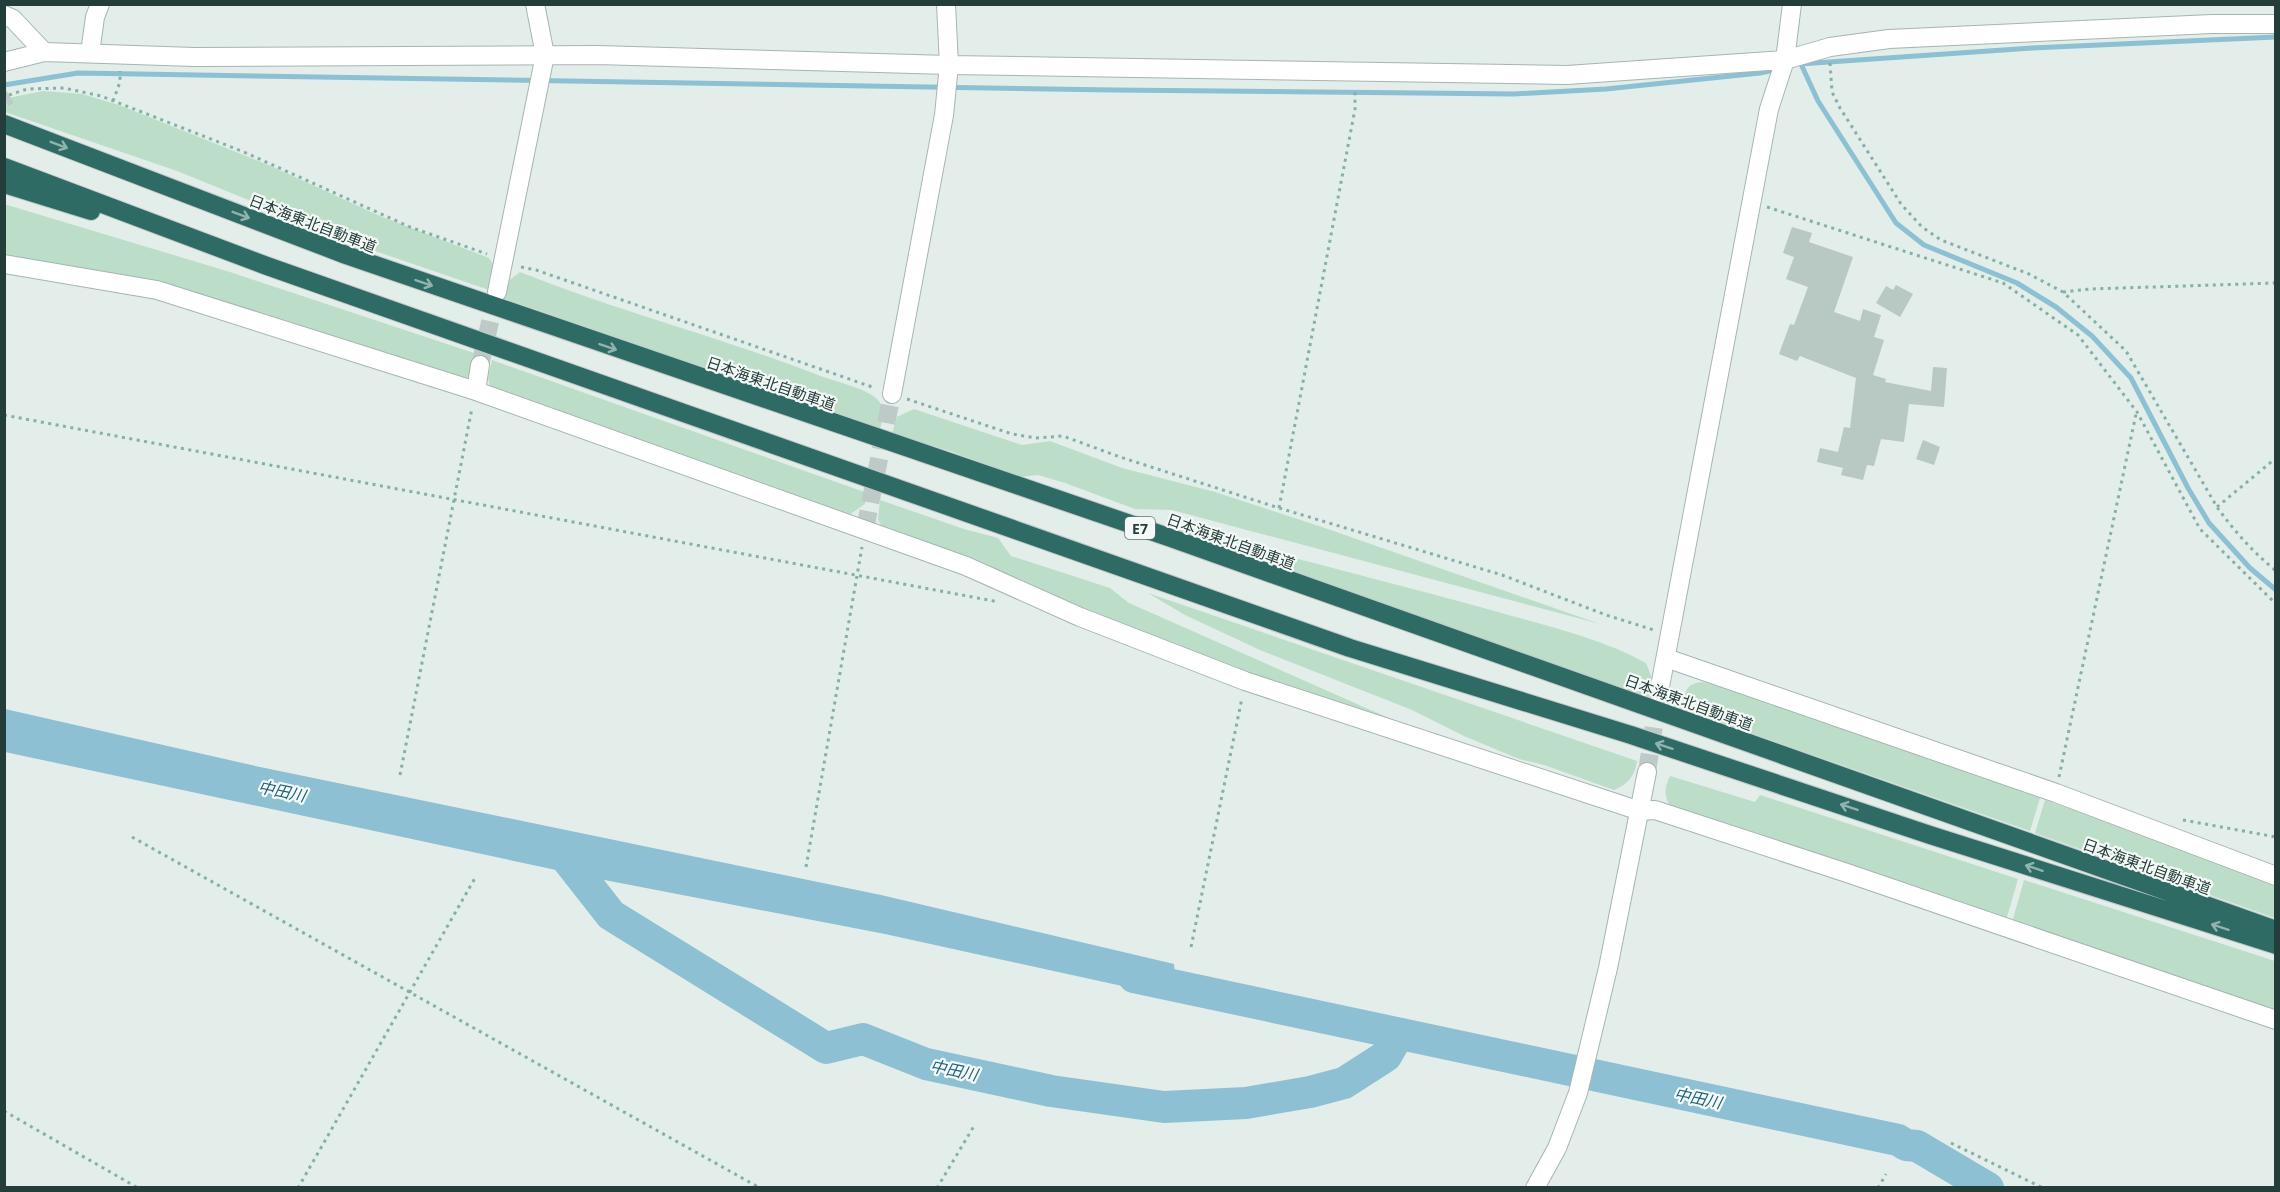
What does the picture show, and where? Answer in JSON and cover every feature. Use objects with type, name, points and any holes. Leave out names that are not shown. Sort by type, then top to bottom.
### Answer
[{"type":"highway","name":"日本海東北自動車道","points":[[4,124],[346,255],[1171,538],[2276,930]]},
{"type":"highway","points":[[4,167],[267,266],[871,480],[1123,566],[1350,648],[1631,735],[1930,835],[2276,945]]},
{"type":"highway","points":[[4,184],[267,266]]},
{"type":"street","points":[[90,53],[95,17],[100,4]]},
{"type":"street","points":[[497,292],[545,55],[535,4]]},
{"type":"street","points":[[892,394],[944,115],[950,65],[946,4]]},
{"type":"street","points":[[1659,692],[1753,204],[1769,109],[1785,60],[1792,4]]},
{"type":"street","points":[[4,15],[13,19],[44,52]]},
{"type":"street","points":[[4,62],[44,52],[206,57],[545,55],[950,65],[1567,75],[1785,60],[1830,47],[1900,38],[2212,24],[2276,24]]},
{"type":"street","points":[[4,264],[157,290],[476,391],[966,566],[1080,617],[1245,681],[1640,811],[1655,810],[1847,873],[2276,1020]]},
{"type":"street","points":[[476,391],[480,365]]},
{"type":"street","points":[[1666,658],[2056,793],[2276,876]]},
{"type":"street","points":[[1535,1188],[1557,1148],[1578,1093],[1601,995],[1647,772]]},
{"type":"path","points":[[1830,47],[1832,92],[1901,204],[1922,227],[1941,240],[2029,274],[2063,292],[2126,351],[2217,507],[2253,552],[2276,571]]},
{"type":"path","points":[[113,101],[120,82],[120,55]]},
{"type":"path","points":[[1279,508],[1355,109],[1356,72]]},
{"type":"path","points":[[9,95],[27,89],[64,88],[101,96],[244,152],[410,227],[491,255],[503,263],[536,270],[1012,434],[1035,438],[1064,436],[1120,457],[1279,508],[1502,575],[1606,615],[1669,635]]},
{"type":"path","points":[[1753,204],[1773,208],[2003,284],[2078,335],[2137,412],[2200,529],[2276,604]]},
{"type":"path","points":[[2063,292],[2090,289],[2276,283]]},
{"type":"path","points":[[400,775],[476,391]]},
{"type":"path","points":[[2056,793],[2137,412]]},
{"type":"path","points":[[4,415],[1010,604]]},
{"type":"path","points":[[2217,507],[2276,458]]},
{"type":"path","points":[[806,867],[865,529]]},
{"type":"path","points":[[1191,947],[1245,681]]},
{"type":"path","points":[[2173,819],[2276,837]]},
{"type":"path","points":[[132,837],[760,1188]]},
{"type":"path","points":[[298,1188],[475,878]]},
{"type":"path","points":[[4,1111],[138,1188]]},
{"type":"path","points":[[937,1188],[974,1126]]},
{"type":"path","points":[[1951,1143],[2043,1188]]},
{"type":"path","points":[[1878,1188],[1886,1174]]},
{"type":"green space","points":[[43,91],[82,94],[119,105],[271,166],[380,216],[489,258],[494,266],[492,291],[375,251],[177,171],[5,112],[5,100],[8,98]]},
{"type":"green space","points":[[4,204],[230,272],[477,354],[475,367],[472,374],[461,380],[298,327],[5,259]]},
{"type":"green space","points":[[520,272],[865,391],[877,399],[882,406],[883,417],[880,429],[503,298],[507,282]]},
{"type":"green space","points":[[492,360],[867,493],[865,504],[849,515],[491,390],[488,378]]},
{"type":"green space","points":[[914,409],[1022,445],[1050,441],[1122,468],[1215,492],[1600,624],[1172,510],[1135,509],[1065,483],[1038,475],[1020,477],[950,451],[892,434],[897,417]]},
{"type":"green space","points":[[880,500],[964,529],[998,538],[1011,556],[1110,588],[1129,603],[1416,730],[1243,676],[1005,581],[989,565],[950,550],[884,530],[878,520]]},
{"type":"green space","points":[[1167,524],[1450,599],[1590,639],[1646,663],[1653,681],[1649,697],[1161,527]]},
{"type":"green space","points":[[1148,593],[1637,761],[1635,771],[1627,782],[1614,790],[1544,765],[1519,759],[1464,736],[1412,710],[1260,650],[1185,615]]},
{"type":"green space","points":[[1704,682],[1781,705],[2040,798],[2030,831],[1682,709],[1689,686]]},
{"type":"green space","points":[[1670,776],[1755,802],[1760,795],[2018,879],[2005,924],[1671,808],[1666,792]]},
{"type":"green space","points":[[2045,800],[2275,882],[2275,918],[2035,833]]},
{"type":"green space","points":[[2024,880],[2275,961],[2275,1017],[2011,926]]},
{"type":"water","points":[[5,709],[260,767],[881,895],[1174,964],[1177,998],[885,934],[589,877],[5,752]]},
{"type":"building","points":[[1792,227],[1812,233],[1809,242],[1853,257],[1834,312],[1860,321],[1863,309],[1881,315],[1874,337],[1884,340],[1873,375],[1886,379],[1885,382],[1931,391],[1933,367],[1947,368],[1944,407],[1909,404],[1904,442],[1881,439],[1874,466],[1867,465],[1863,480],[1841,475],[1843,468],[1817,462],[1820,448],[1838,452],[1844,427],[1850,428],[1856,378],[1800,356],[1797,361],[1779,354],[1790,324],[1794,325],[1808,287],[1786,279],[1794,257],[1783,253]]},
{"type":"building","points":[[1896,285],[1913,294],[1900,317],[1876,303],[1886,286],[1893,290]]},
{"type":"building","points":[[1923,440],[1940,447],[1934,465],[1916,459]]},
{"type":"waterway","points":[[1800,64],[2032,48],[2276,37]]},
{"type":"waterway","points":[[1801,64],[1818,101],[1896,223],[1924,245],[2017,283],[2056,307],[2092,336],[2131,378],[2188,488],[2209,523],[2250,568],[2276,590]]},
{"type":"waterway","points":[[4,85],[78,73],[1114,90],[1514,94],[1606,89],[1779,69]]},
{"type":"waterway","name":"中田川","points":[[560,850],[611,915],[826,1048],[863,1039],[926,1064],[1051,1091],[1164,1107],[1246,1103],[1310,1092],[1344,1083],[1386,1056],[1398,1035]]},
{"type":"waterway","name":"中田川","points":[[1134,977],[1898,1140],[1906,1145],[1917,1146],[1988,1188]]},
{"type":"tunnel","points":[[4,98],[9,95]]},
{"type":"tunnel","points":[[480,365],[497,292]]},
{"type":"tunnel","points":[[865,529],[892,394]]},
{"type":"tunnel","points":[[1647,772],[1659,692]]}]
